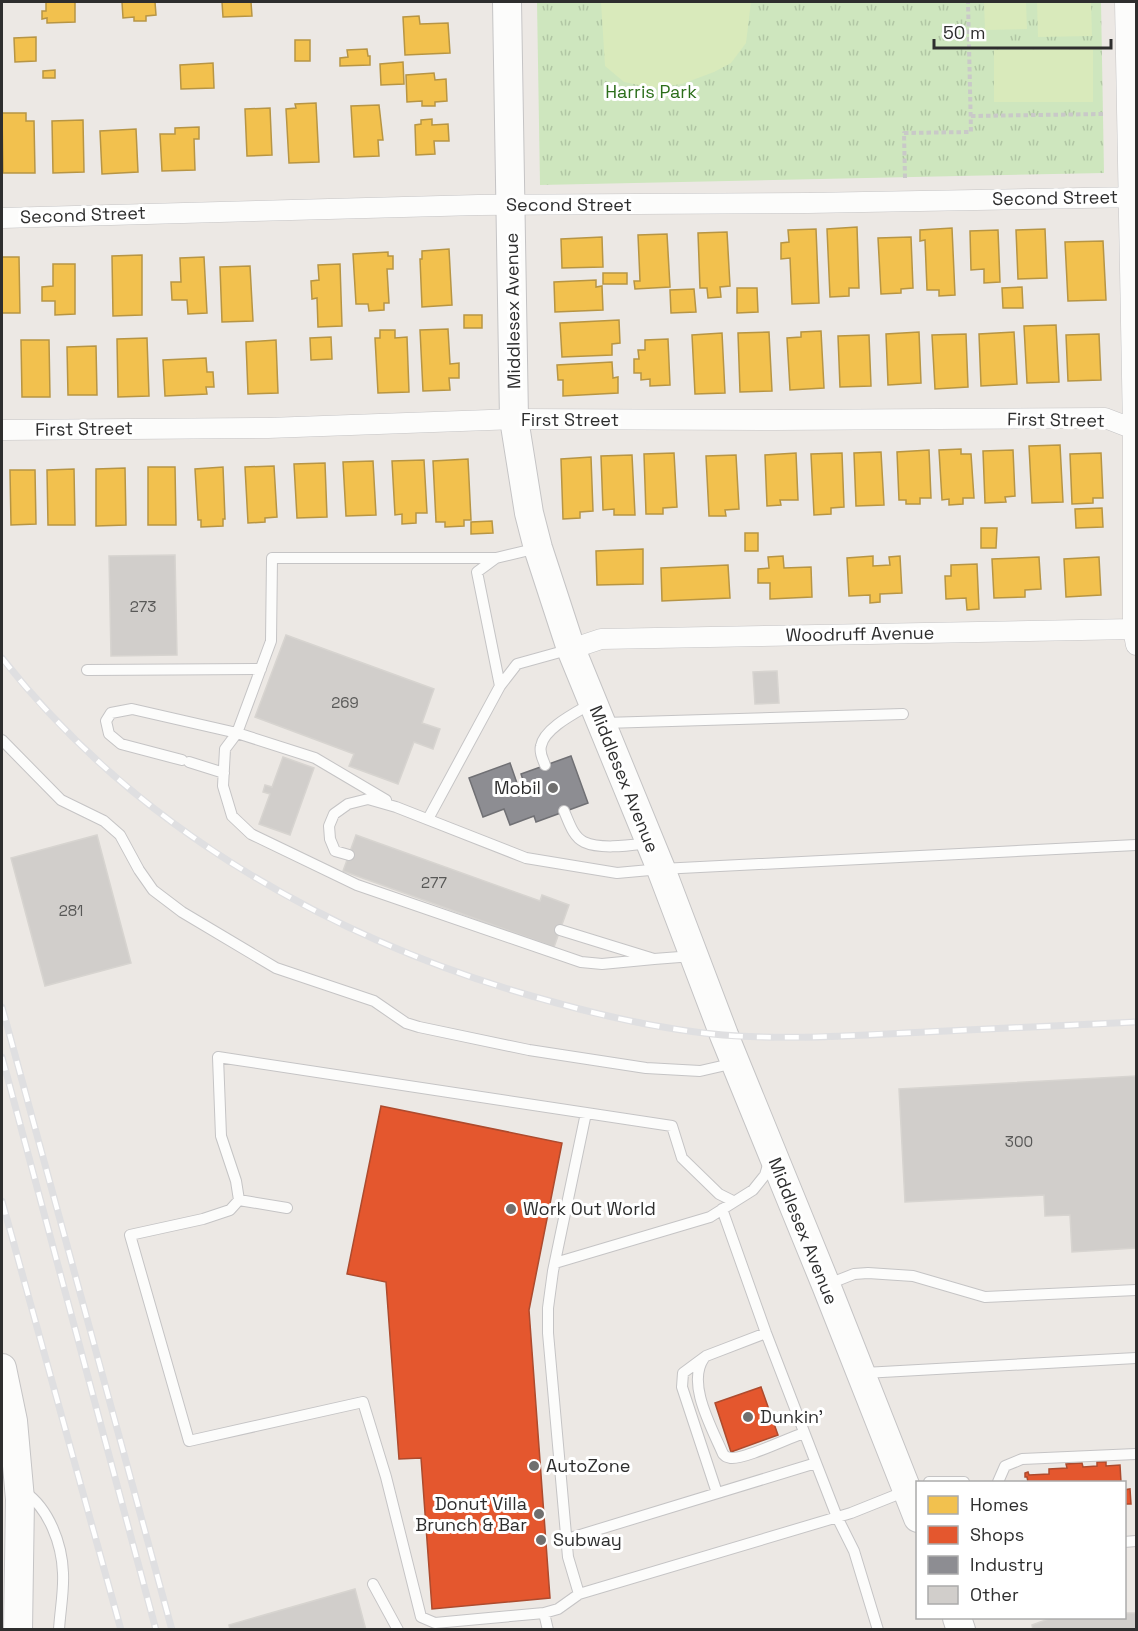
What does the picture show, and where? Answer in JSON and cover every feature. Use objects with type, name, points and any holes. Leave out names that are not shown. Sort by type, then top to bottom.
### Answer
[{"type":"main road","name":"Middlesex Avenue","points":[[507,2],[514,419],[529,513],[538,548],[571,649],[860,1373],[918,1481]]},
{"type":"main road","points":[[2,1368],[13,1421],[19,1488],[15,1617]]},
{"type":"street","points":[[1125,2],[1133,197],[1135,637]]},
{"type":"street","name":"Second Street","points":[[2,218],[512,205],[808,203],[1133,197]]},
{"type":"street","name":"First Street","points":[[2,430],[268,428],[514,419],[1105,418],[1135,429]]},
{"type":"street","name":"Woodruff Avenue","points":[[571,649],[601,639],[1135,637]]},
{"type":"lane","points":[[538,548],[496,558],[272,558],[271,640],[237,733],[225,749],[223,786],[232,816],[251,834],[357,885],[581,962],[602,964],[694,956]]},
{"type":"lane","points":[[496,558],[477,572],[477,578],[500,686]]},
{"type":"lane","points":[[428,819],[500,686],[517,664],[571,649]]},
{"type":"lane","points":[[87,670],[261,669]]},
{"type":"lane","points":[[224,773],[121,744],[109,734],[106,721],[111,713],[132,709],[237,733],[315,758],[396,807]]},
{"type":"lane","points":[[545,765],[541,756],[541,745],[553,727],[597,713],[903,714]]},
{"type":"lane","points":[[2,740],[61,800],[104,821],[120,835],[153,890],[182,912],[276,968],[374,1001],[406,1023],[419,1028],[529,1050],[646,1068],[700,1071],[735,1063]]},
{"type":"lane","points":[[349,855],[335,851],[330,839],[329,826],[334,814],[348,804],[368,800],[396,807],[526,858],[617,873],[655,856]]},
{"type":"lane","points":[[564,811],[573,831],[584,842],[655,856],[1137,846]]},
{"type":"lane","points":[[560,930],[654,959]]},
{"type":"lane","points":[[239,1200],[236,1181],[221,1136],[218,1057],[672,1126],[682,1158],[719,1194],[733,1201]]},
{"type":"lane","points":[[579,1594],[568,1557],[548,1333],[548,1308],[586,1113]]},
{"type":"lane","points":[[555,1263],[710,1217],[753,1190],[765,1175],[769,1158],[767,1144]]},
{"type":"lane","points":[[239,1200],[286,1208]]},
{"type":"lane","points":[[239,1200],[230,1210],[203,1219],[130,1235],[189,1441],[363,1402],[386,1477],[421,1617],[435,1623],[482,1624],[544,1613],[558,1609],[579,1594],[837,1517],[916,1488]]},
{"type":"lane","points":[[722,1209],[804,1433],[837,1517],[854,1551],[878,1629]]},
{"type":"lane","points":[[826,1285],[854,1274],[868,1273],[913,1276],[985,1297],[1137,1290]]},
{"type":"lane","points":[[717,1493],[681,1383],[683,1373],[706,1356],[766,1333]]},
{"type":"lane","points":[[706,1356],[700,1364],[697,1375],[698,1387],[723,1454],[733,1458],[745,1455],[804,1433]]},
{"type":"lane","points":[[860,1373],[1137,1358]]},
{"type":"lane","points":[[998,1481],[1005,1466],[1022,1459],[1137,1454]]},
{"type":"lane","points":[[567,1539],[816,1463]]},
{"type":"lane","points":[[19,1488],[38,1501],[55,1532],[63,1573],[59,1629]]},
{"type":"lane","points":[[373,1584],[398,1629]]},
{"type":"lane","points":[[544,1613],[548,1629]]},
{"type":"path","points":[[905,178],[904,133],[971,132],[969,2]]},
{"type":"path","points":[[970,116],[1103,114]]},
{"type":"green space","name":"Harris Park","points":[[537,2],[1101,2],[1104,173],[540,185]]},
{"type":"green space","points":[[601,2],[751,2],[746,43],[731,63],[682,84],[653,88],[624,82],[605,66]]},
{"type":"green space","points":[[984,2],[1026,2],[1027,29],[985,30]]},
{"type":"green space","points":[[1037,2],[1091,2],[1092,36],[1038,37]]},
{"type":"green space","points":[[1093,49],[1093,102],[994,102],[994,50]]},
{"type":"building: Homes","points":[[46,2],[75,2],[75,22],[47,23],[47,18],[42,19],[42,11],[46,11]]},
{"type":"building: Homes","points":[[122,2],[155,2],[156,15],[146,16],[146,21],[134,21],[134,17],[123,18]]},
{"type":"building: Homes","points":[[222,2],[251,2],[252,16],[223,17]]},
{"type":"building: Homes","points":[[419,16],[420,24],[448,23],[450,53],[405,55],[403,17]]},
{"type":"building: Homes","points":[[36,37],[36,61],[15,62],[14,38]]},
{"type":"building: Homes","points":[[295,40],[310,40],[310,61],[295,61]]},
{"type":"building: Homes","points":[[367,49],[370,65],[340,66],[340,58],[348,57],[347,50]]},
{"type":"building: Homes","points":[[403,62],[404,84],[381,85],[380,64]]},
{"type":"building: Homes","points":[[213,63],[214,88],[181,89],[180,65]]},
{"type":"building: Homes","points":[[55,70],[55,78],[43,78],[43,71]]},
{"type":"building: Homes","points":[[434,73],[435,80],[446,79],[447,101],[435,102],[435,106],[422,106],[422,101],[407,102],[406,75]]},
{"type":"building: Homes","points":[[316,103],[319,162],[289,163],[286,109],[296,108],[295,104]]},
{"type":"building: Homes","points":[[379,105],[383,140],[378,140],[379,156],[354,157],[351,106]]},
{"type":"building: Homes","points":[[270,108],[272,155],[247,156],[245,109]]},
{"type":"building: Homes","points":[[2,113],[26,113],[26,121],[34,121],[35,173],[3,173]]},
{"type":"building: Homes","points":[[432,119],[432,125],[448,124],[449,141],[434,141],[435,154],[416,155],[415,125],[421,124],[421,120]]},
{"type":"building: Homes","points":[[83,120],[84,172],[53,173],[52,121]]},
{"type":"building: Homes","points":[[199,127],[199,139],[194,139],[195,170],[162,171],[160,134],[175,134],[175,128]]},
{"type":"building: Homes","points":[[136,129],[138,172],[102,174],[100,131]]},
{"type":"building: Homes","points":[[857,227],[859,288],[849,288],[849,296],[830,297],[827,229]]},
{"type":"building: Homes","points":[[952,228],[955,295],[939,296],[939,290],[927,290],[925,240],[920,241],[920,230]]},
{"type":"building: Homes","points":[[816,229],[819,303],[792,304],[790,258],[781,259],[781,243],[789,242],[788,230]]},
{"type":"building: Homes","points":[[1045,229],[1047,278],[1018,279],[1016,230]]},
{"type":"building: Homes","points":[[998,230],[1000,282],[984,283],[984,269],[971,270],[970,231]]},
{"type":"building: Homes","points":[[727,232],[730,286],[720,287],[721,297],[708,298],[707,288],[700,288],[698,233]]},
{"type":"building: Homes","points":[[667,234],[670,287],[635,289],[634,281],[640,281],[638,235]]},
{"type":"building: Homes","points":[[602,237],[603,267],[562,268],[561,239]]},
{"type":"building: Homes","points":[[911,237],[913,288],[901,289],[901,293],[881,294],[878,238]]},
{"type":"building: Homes","points":[[1103,241],[1106,300],[1068,301],[1065,242]]},
{"type":"building: Homes","points":[[449,249],[452,305],[422,307],[420,259],[422,259],[422,251]]},
{"type":"building: Homes","points":[[388,252],[388,256],[393,256],[393,269],[387,269],[389,303],[384,303],[384,310],[369,311],[368,304],[356,304],[353,254]]},
{"type":"building: Homes","points":[[142,255],[142,315],[113,316],[112,256]]},
{"type":"building: Homes","points":[[2,257],[19,257],[20,313],[2,313]]},
{"type":"building: Homes","points":[[204,257],[207,313],[188,314],[187,300],[172,300],[171,282],[181,282],[180,258]]},
{"type":"building: Homes","points":[[53,264],[75,264],[75,314],[55,315],[55,301],[42,301],[42,287],[53,286]]},
{"type":"building: Homes","points":[[340,264],[342,326],[318,327],[317,298],[312,299],[311,281],[319,280],[318,265]]},
{"type":"building: Homes","points":[[250,266],[253,321],[222,322],[220,267]]},
{"type":"building: Homes","points":[[603,273],[627,273],[627,284],[603,284]]},
{"type":"building: Homes","points":[[596,280],[596,287],[602,286],[603,310],[555,312],[554,282]]},
{"type":"building: Homes","points":[[1022,287],[1023,308],[1003,308],[1002,288]]},
{"type":"building: Homes","points":[[737,288],[757,288],[758,312],[737,313]]},
{"type":"building: Homes","points":[[694,289],[696,312],[671,313],[670,290]]},
{"type":"building: Homes","points":[[464,315],[482,315],[482,328],[464,328]]},
{"type":"building: Homes","points":[[619,320],[620,343],[612,344],[612,355],[562,357],[560,323]]},
{"type":"building: Homes","points":[[1056,325],[1059,382],[1027,383],[1024,326]]},
{"type":"building: Homes","points":[[448,329],[450,364],[459,363],[459,378],[449,378],[450,390],[423,391],[420,330]]},
{"type":"building: Homes","points":[[380,330],[395,330],[395,338],[407,337],[409,392],[378,393],[375,338],[380,338]]},
{"type":"building: Homes","points":[[821,331],[824,388],[790,390],[787,338],[801,337],[801,332]]},
{"type":"building: Homes","points":[[769,332],[772,391],[740,392],[738,333]]},
{"type":"building: Homes","points":[[919,332],[921,383],[888,385],[886,334]]},
{"type":"building: Homes","points":[[1014,332],[1017,384],[981,386],[979,334]]},
{"type":"building: Homes","points":[[722,333],[725,393],[695,394],[692,335]]},
{"type":"building: Homes","points":[[966,334],[968,387],[935,389],[932,335]]},
{"type":"building: Homes","points":[[1099,334],[1101,380],[1068,381],[1066,335]]},
{"type":"building: Homes","points":[[869,335],[871,386],[840,387],[838,336]]},
{"type":"building: Homes","points":[[331,337],[332,359],[311,360],[310,338]]},
{"type":"building: Homes","points":[[147,338],[149,396],[118,397],[117,339]]},
{"type":"building: Homes","points":[[668,339],[670,385],[650,386],[650,379],[641,380],[641,373],[634,373],[634,359],[639,359],[638,350],[645,350],[645,340]]},
{"type":"building: Homes","points":[[21,340],[49,340],[50,397],[22,397]]},
{"type":"building: Homes","points":[[276,340],[278,393],[248,394],[246,342]]},
{"type":"building: Homes","points":[[96,346],[97,395],[68,395],[67,347]]},
{"type":"building: Homes","points":[[206,358],[207,372],[213,372],[214,387],[206,387],[207,394],[165,396],[163,360]]},
{"type":"building: Homes","points":[[612,362],[613,378],[618,377],[618,393],[563,396],[563,380],[558,380],[557,365]]},
{"type":"building: Homes","points":[[1060,445],[1063,502],[1032,503],[1029,446]]},
{"type":"building: Homes","points":[[961,449],[961,454],[971,454],[974,498],[963,498],[963,504],[949,505],[949,499],[942,500],[939,450]]},
{"type":"building: Homes","points":[[929,450],[931,498],[920,498],[920,504],[906,504],[906,500],[899,500],[897,452]]},
{"type":"building: Homes","points":[[1013,450],[1015,496],[1005,497],[1006,502],[985,503],[983,451]]},
{"type":"building: Homes","points":[[881,452],[884,505],[856,506],[854,453]]},
{"type":"building: Homes","points":[[674,453],[677,507],[663,508],[663,514],[646,514],[644,454]]},
{"type":"building: Homes","points":[[796,453],[798,500],[780,500],[781,505],[767,506],[765,455]]},
{"type":"building: Homes","points":[[842,453],[844,507],[831,508],[831,514],[814,515],[811,454]]},
{"type":"building: Homes","points":[[1101,453],[1103,498],[1093,498],[1093,503],[1072,504],[1070,454]]},
{"type":"building: Homes","points":[[632,455],[635,515],[614,515],[614,509],[603,510],[601,456]]},
{"type":"building: Homes","points":[[736,455],[739,509],[725,510],[726,516],[709,516],[706,456]]},
{"type":"building: Homes","points":[[591,457],[593,511],[580,512],[580,518],[563,519],[561,459]]},
{"type":"building: Homes","points":[[468,459],[471,520],[464,520],[464,526],[445,527],[445,522],[436,522],[433,461]]},
{"type":"building: Homes","points":[[424,460],[427,513],[416,513],[416,523],[402,524],[402,514],[395,515],[392,461]]},
{"type":"building: Homes","points":[[373,461],[376,515],[346,516],[343,462]]},
{"type":"building: Homes","points":[[325,463],[327,517],[297,518],[294,464]]},
{"type":"building: Homes","points":[[274,466],[277,517],[265,518],[265,522],[248,523],[245,467]]},
{"type":"building: Homes","points":[[148,467],[175,467],[176,525],[148,525]]},
{"type":"building: Homes","points":[[223,467],[225,519],[223,519],[223,526],[201,527],[201,520],[198,520],[195,469]]},
{"type":"building: Homes","points":[[125,468],[126,525],[96,526],[96,469]]},
{"type":"building: Homes","points":[[74,469],[75,525],[48,525],[47,470]]},
{"type":"building: Homes","points":[[10,470],[35,470],[36,524],[11,525]]},
{"type":"building: Homes","points":[[1102,508],[1103,527],[1076,528],[1075,509]]},
{"type":"building: Homes","points":[[492,521],[493,533],[471,534],[471,522]]},
{"type":"building: Homes","points":[[981,528],[997,528],[996,548],[981,548]]},
{"type":"building: Homes","points":[[745,533],[758,533],[758,551],[745,551]]},
{"type":"building: Homes","points":[[643,549],[643,584],[597,585],[596,551]]},
{"type":"building: Homes","points":[[783,556],[784,568],[811,567],[812,597],[770,599],[770,583],[758,583],[758,569],[769,568],[768,557]]},
{"type":"building: Homes","points":[[873,556],[873,566],[890,565],[889,557],[900,556],[902,593],[880,594],[880,602],[870,603],[870,595],[849,596],[847,558]]},
{"type":"building: Homes","points":[[1039,557],[1041,589],[1025,590],[1025,597],[994,598],[992,559]]},
{"type":"building: Homes","points":[[1099,557],[1101,595],[1066,597],[1064,559]]},
{"type":"building: Homes","points":[[977,564],[979,609],[967,610],[966,598],[946,599],[945,576],[951,576],[951,565]]},
{"type":"building: Homes","points":[[728,565],[730,598],[662,601],[661,568]]},
{"type":"building: Shops","points":[[381,1106],[562,1143],[529,1310],[550,1598],[432,1609],[421,1458],[399,1459],[386,1282],[347,1274]]},
{"type":"building: Shops","points":[[761,1387],[778,1435],[731,1452],[715,1403]]},
{"type":"building: Shops","points":[[1097,1462],[1106,1462],[1106,1466],[1120,1465],[1121,1481],[1028,1481],[1025,1477],[1025,1473],[1028,1472],[1029,1475],[1049,1474],[1049,1469],[1067,1468],[1066,1464],[1082,1463],[1083,1467],[1097,1466]]},
{"type":"building: Shops","points":[[1130,1489],[1131,1504],[1126,1504],[1126,1490]]},
{"type":"building: Industry","points":[[571,756],[588,803],[536,822],[534,816],[510,825],[504,809],[483,817],[469,778],[510,763],[519,789],[525,786],[521,774]]},
{"type":"building: Other","points":[[175,555],[177,655],[111,656],[109,556]]},
{"type":"building: Other","points":[[286,635],[434,689],[422,723],[440,729],[433,749],[414,742],[398,784],[349,766],[354,754],[255,717]]},
{"type":"building: Other","points":[[777,671],[779,703],[755,704],[753,672]]},
{"type":"building: Other","points":[[283,757],[314,768],[290,835],[259,824],[270,794],[263,792],[265,785],[272,787]]},
{"type":"building: Other","points":[[97,835],[131,963],[45,986],[11,858]]},
{"type":"building: Other","points":[[356,835],[540,901],[542,895],[569,905],[554,947],[343,871]]},
{"type":"building: Other","points":[[1136,1076],[1136,1248],[1072,1252],[1070,1215],[1045,1216],[1044,1195],[905,1202],[899,1089]]},
{"type":"building: Other","points":[[355,1589],[366,1630],[230,1630],[229,1625]]},
{"type":"building: Other","points":[[1126,1613],[1136,1613],[1136,1630],[1033,1630],[1032,1625],[1048,1619],[1126,1619]]},
{"type":"railway","points":[[2,658],[56,721],[117,778],[182,829],[251,875],[324,915],[400,950],[478,979],[557,1003],[618,1018],[660,1027],[723,1035],[836,1036],[1136,1022]]},
{"type":"railway","points":[[2,1007],[172,1630]]},
{"type":"railway","points":[[2,1057],[156,1630]]},
{"type":"railway","points":[[2,1201],[121,1630]]},
{"type":"place","name":"Mobil","points":[[553,788]]},
{"type":"place","name":"Work Out World","points":[[511,1209]]},
{"type":"place","name":"Dunkin'","points":[[748,1417]]},
{"type":"place","name":"AutoZone","points":[[534,1466]]},
{"type":"place","name":"Donut Villa Brunch & Bar","points":[[539,1514]]},
{"type":"place","name":"Subway","points":[[541,1540]]}]
